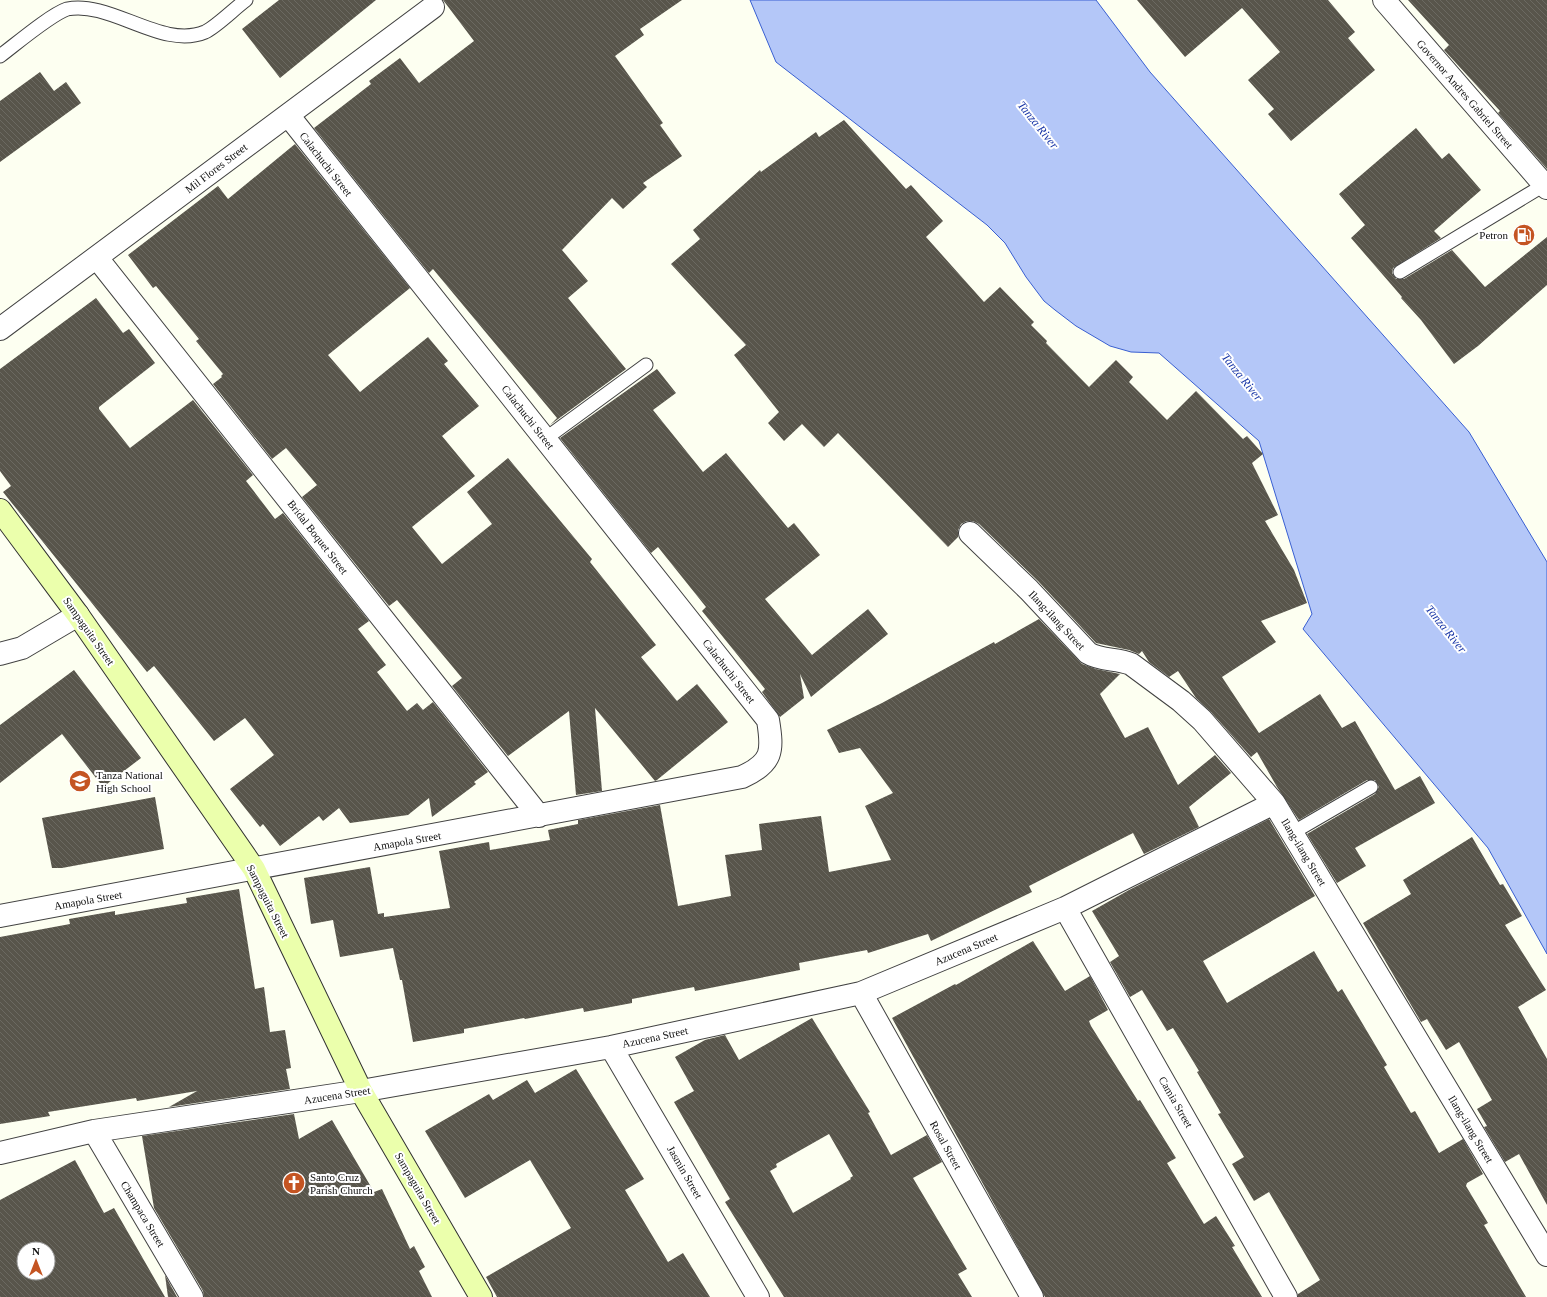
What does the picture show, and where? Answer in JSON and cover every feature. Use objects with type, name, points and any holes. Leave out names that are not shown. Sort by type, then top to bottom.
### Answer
[{"type":"street","name":"Governor Andres Gabriel Street","points":[[1384,0],[1546,186]]},
{"type":"street","name":"Mil Flores Street","points":[[0,329],[433,7]]},
{"type":"street","name":"Calachuchi Street","points":[[288,115],[768,720]]},
{"type":"street","name":"Bridal Boquet Street","points":[[97,258],[539,816]]},
{"type":"street","name":"Sampaguita Street","points":[[0,510],[78,615],[254,869],[361,1091],[482,1297]]},
{"type":"street","name":"Ilang-ilang Street","points":[[970,533],[1029,590],[1088,653],[1100,659],[1131,664],[1181,701],[1202,720],[1274,803],[1547,1255]]},
{"type":"street","points":[[0,654],[22,648],[78,615]]},
{"type":"street","name":"Amapola Street","points":[[0,916],[742,777],[758,770],[769,756],[771,739],[768,720]]},
{"type":"street","name":"Azucena Street","points":[[0,1152],[94,1131],[361,1091],[611,1047],[861,993],[1065,908],[1274,803]]},
{"type":"street","name":"Camia Street","points":[[1065,908],[1286,1297]]},
{"type":"street","name":"Rosal Street","points":[[861,993],[1032,1297]]},
{"type":"street","name":"Jasmin Street","points":[[611,1047],[758,1297]]},
{"type":"street","name":"Champaca Street","points":[[94,1131],[192,1297]]},
{"type":"lane","points":[[0,56],[67,9],[81,7],[103,10],[169,33],[187,36],[206,31],[246,0]]},
{"type":"lane","points":[[1400,272],[1546,186]]},
{"type":"lane","points":[[545,438],[646,365]]},
{"type":"lane","points":[[1292,833],[1370,787]]},
{"type":"water","name":"Tanza River","points":[[750,0],[1096,0],[1150,72],[1469,432],[1547,562],[1547,954],[1488,848],[1303,629],[1312,614],[1259,441],[1159,353],[1131,352],[1110,346],[1076,326],[1044,301],[1026,277],[1005,243],[987,225],[776,62]]},
{"type":"building","points":[[279,0],[376,0],[280,78],[242,29]]},
{"type":"building","points":[[443,0],[682,0],[640,29],[644,35],[615,56],[663,123],[660,125],[682,156],[643,183],[647,187],[623,209],[612,198],[562,250],[588,281],[568,298],[626,369],[550,425],[557,418],[433,269],[429,273],[314,128],[371,84],[369,81],[400,58],[419,83],[474,41]]},
{"type":"building","points":[[1137,0],[1328,0],[1355,32],[1348,38],[1375,70],[1291,141],[1268,114],[1274,109],[1248,80],[1280,52],[1242,8],[1185,57]]},
{"type":"building","points":[[1408,0],[1547,0],[1547,169],[1498,113],[1500,111],[1444,50],[1449,45]]},
{"type":"building","points":[[40,72],[54,91],[66,82],[81,103],[0,162],[0,101]]},
{"type":"building","points":[[844,120],[906,189],[911,185],[943,221],[926,237],[984,302],[1000,287],[1034,322],[1031,325],[1047,341],[1046,343],[1089,387],[1116,360],[1133,377],[1129,382],[1167,420],[1196,391],[1243,439],[1247,436],[1263,454],[1252,463],[1278,515],[1265,521],[1294,570],[1307,603],[1261,621],[1276,642],[1222,677],[1259,733],[1320,694],[1342,728],[1355,721],[1395,790],[1420,776],[1435,803],[1355,848],[1366,866],[1337,883],[1307,834],[1375,794],[1379,787],[1375,780],[1367,780],[1299,820],[1277,787],[1257,752],[1251,757],[1211,712],[1196,698],[1178,671],[1169,677],[1149,662],[1142,651],[1139,654],[1129,650],[1096,643],[1038,581],[979,524],[973,521],[967,521],[961,524],[958,530],[958,537],[948,547],[838,433],[824,447],[802,424],[784,441],[768,423],[779,412],[734,355],[746,345],[671,264],[700,239],[693,230],[760,170],[761,172],[816,132],[819,137]]},
{"type":"building","points":[[1416,128],[1442,159],[1449,153],[1481,190],[1434,231],[1441,238],[1393,268],[1392,273],[1396,279],[1404,279],[1452,250],[1485,287],[1547,237],[1547,285],[1478,346],[1454,364],[1421,320],[1351,238],[1365,225],[1339,194]]},
{"type":"building","points":[[295,144],[410,288],[328,355],[360,392],[428,337],[448,361],[444,364],[479,406],[442,436],[475,476],[412,527],[442,564],[492,524],[467,492],[508,458],[592,559],[590,562],[656,645],[641,657],[677,701],[697,684],[728,722],[657,780],[655,781],[595,708],[602,791],[576,795],[569,711],[508,756],[452,686],[462,678],[397,600],[389,606],[302,497],[317,485],[286,448],[272,459],[213,384],[222,377],[221,376],[223,374],[196,341],[199,339],[156,286],[153,288],[128,255],[218,186],[228,199]]},
{"type":"building","points":[[96,298],[123,333],[129,329],[155,363],[99,407],[99,409],[130,448],[193,400],[253,475],[246,481],[275,519],[283,513],[369,621],[358,629],[386,665],[377,672],[407,711],[417,703],[423,710],[433,702],[488,772],[474,782],[476,784],[432,817],[429,798],[408,815],[350,823],[339,808],[323,821],[319,816],[280,846],[263,824],[260,827],[230,789],[274,755],[245,718],[214,741],[154,666],[147,672],[3,492],[11,486],[0,471],[0,369]]},
{"type":"building","points":[[657,369],[676,393],[653,410],[703,472],[726,453],[788,528],[794,523],[820,555],[765,599],[812,655],[868,609],[888,634],[811,697],[800,674],[804,698],[780,717],[762,692],[765,689],[702,611],[706,607],[658,547],[651,553],[560,438]]},
{"type":"building","points":[[1039,619],[1082,664],[1096,669],[1120,674],[1100,694],[1125,738],[1148,727],[1178,785],[1215,755],[1231,773],[1189,807],[1199,827],[1144,854],[1133,833],[1029,886],[1032,892],[931,941],[928,934],[868,953],[867,950],[799,963],[800,970],[695,991],[694,987],[632,999],[632,1003],[584,1012],[583,1008],[464,1029],[464,1033],[413,1042],[402,980],[400,980],[393,948],[340,957],[333,920],[311,924],[304,878],[370,867],[378,914],[384,913],[384,917],[450,908],[439,851],[489,842],[490,850],[550,840],[548,830],[578,824],[578,820],[660,805],[678,906],[731,896],[725,855],[762,850],[759,824],[821,816],[829,872],[891,860],[865,806],[893,793],[860,748],[839,753],[827,730],[882,703],[994,642],[995,644]]},
{"type":"building","points":[[74,670],[141,758],[103,787],[62,734],[0,783],[0,725]]},
{"type":"building","points":[[155,797],[164,849],[62,868],[52,868],[42,818]]},
{"type":"building","points":[[1269,819],[1315,896],[1203,961],[1227,1003],[1314,951],[1338,992],[1342,989],[1387,1065],[1384,1067],[1411,1113],[1415,1111],[1439,1153],[1463,1139],[1483,1174],[1467,1183],[1466,1186],[1488,1223],[1484,1225],[1526,1297],[1298,1297],[1298,1294],[1320,1280],[1269,1192],[1254,1201],[1232,1164],[1244,1157],[1218,1114],[1221,1113],[1197,1072],[1199,1071],[1173,1028],[1167,1031],[1142,990],[1130,997],[1110,962],[1119,956],[1092,911],[1129,890]]},
{"type":"building","points":[[1472,837],[1500,885],[1503,884],[1522,916],[1505,925],[1546,990],[1518,1007],[1547,1059],[1547,1205],[1519,1154],[1505,1162],[1484,1127],[1487,1126],[1477,1109],[1492,1100],[1459,1042],[1446,1050],[1427,1019],[1421,1022],[1363,923],[1411,894],[1403,880]]},
{"type":"building","points":[[239,889],[255,989],[264,987],[270,1032],[285,1030],[291,1068],[286,1069],[290,1089],[169,1107],[197,1091],[137,1101],[136,1098],[48,1112],[50,1116],[0,1124],[0,937],[70,924],[69,919],[115,911],[115,915],[187,903],[186,898]]},
{"type":"building","points":[[1033,941],[1065,991],[1090,976],[1108,1010],[1089,1021],[1091,1026],[1176,1158],[1167,1163],[1204,1224],[1216,1216],[1235,1246],[1232,1247],[1262,1297],[1045,1297],[892,1018],[955,984],[956,985]]},
{"type":"building","points":[[812,1018],[870,1112],[868,1113],[891,1155],[927,1135],[942,1162],[913,1178],[967,1269],[958,1274],[972,1297],[784,1297],[725,1202],[730,1199],[674,1102],[694,1091],[675,1057],[705,1040],[725,1035],[739,1060]],"holes":[[[829,1134],[853,1176],[850,1178],[851,1179],[793,1213],[770,1171],[777,1167],[776,1164]]]},
{"type":"building","points":[[576,1069],[644,1179],[625,1190],[668,1262],[683,1253],[710,1297],[497,1297],[486,1277],[571,1228],[530,1160],[465,1198],[425,1131],[489,1094],[493,1100],[527,1080],[535,1093]]},
{"type":"building","points":[[294,1114],[299,1139],[332,1120],[374,1192],[382,1189],[410,1249],[414,1246],[425,1267],[419,1271],[432,1297],[204,1297],[203,1291],[154,1208],[142,1136]]},
{"type":"building","points":[[75,1160],[104,1213],[114,1208],[165,1297],[0,1297],[0,1200]]},
{"type":"building","points":[[165,1275],[177,1297],[168,1297]]},
{"type":"place","name":"Petron","points":[[1524,235]]},
{"type":"place","name":"Tanza National High School","points":[[80,781]]},
{"type":"place","name":"Santo Cruz Parish Church","points":[[294,1183]]}]
